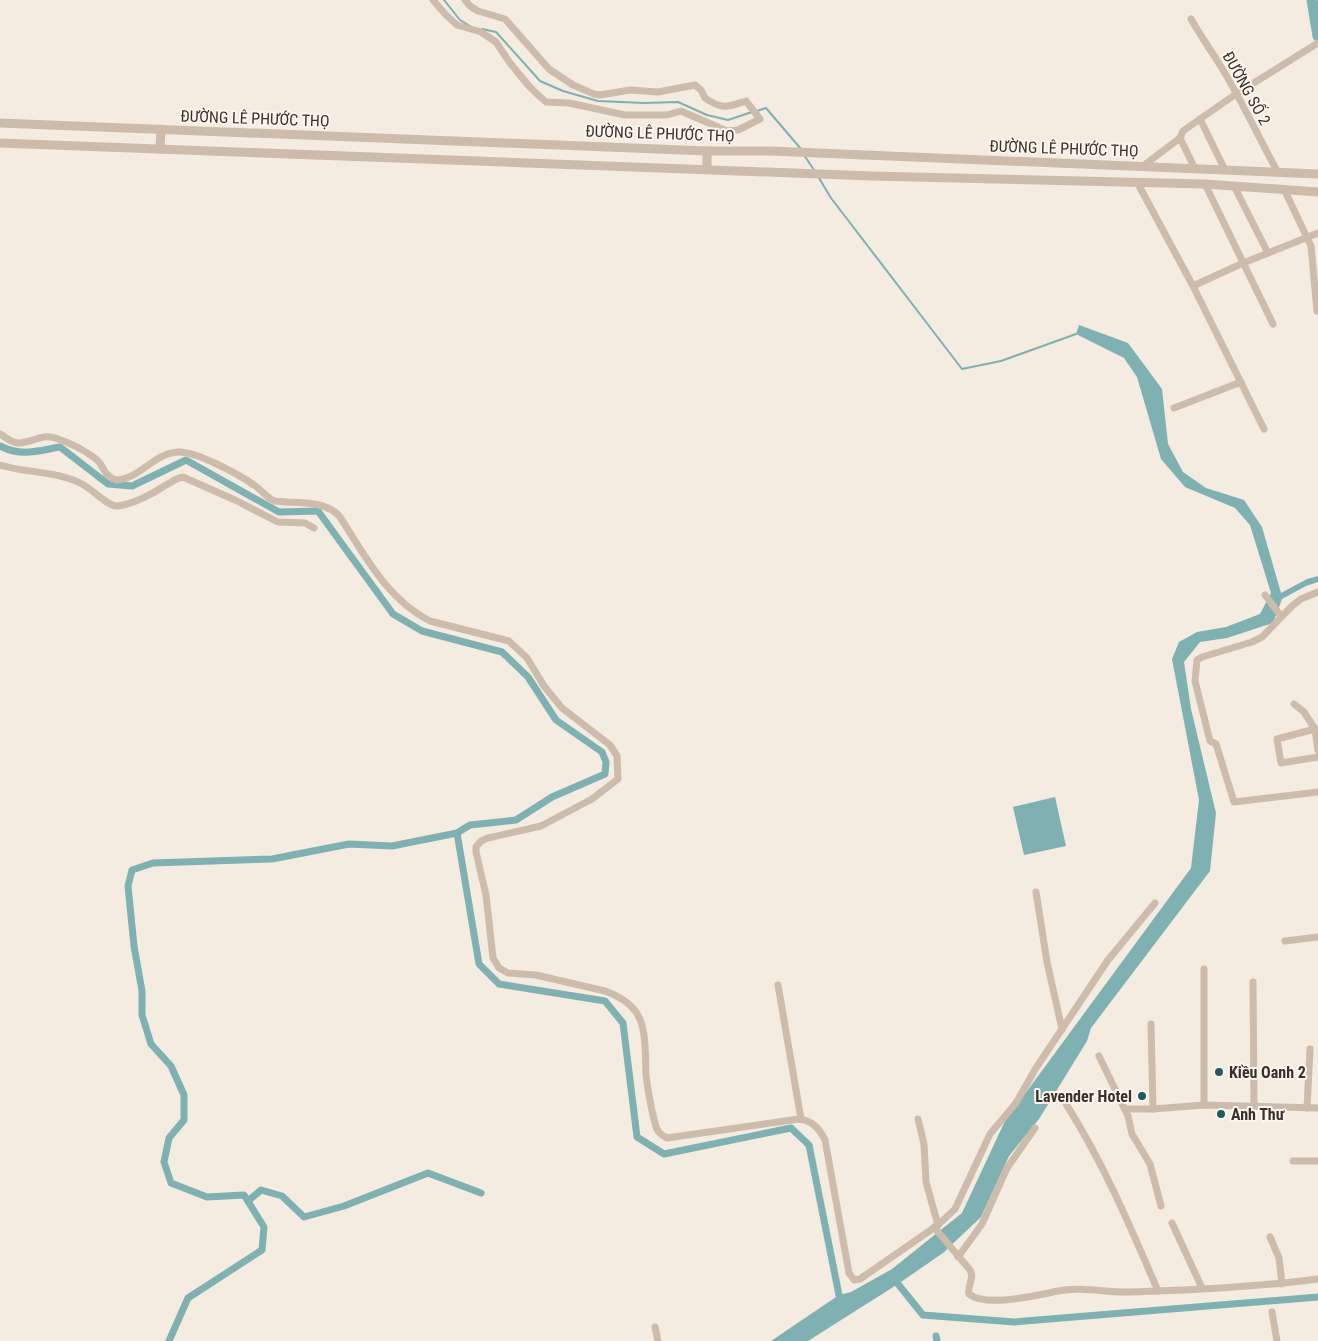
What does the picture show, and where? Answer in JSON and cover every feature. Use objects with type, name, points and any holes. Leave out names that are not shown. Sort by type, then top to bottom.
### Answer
[{"type":"street","points":[[433,0],[446,16],[457,25],[481,32],[496,42],[528,85],[546,102],[574,104],[625,115],[667,115],[681,111],[727,131],[738,130],[760,119],[746,102],[728,108],[716,105],[705,98],[701,90],[695,85],[658,92],[630,90],[600,95],[594,94],[573,85],[549,69],[505,19],[474,9],[465,0]]},
{"type":"street","name":"ĐƯỜNG SỐ 2","points":[[1192,19],[1200,36],[1220,65],[1277,171]]},
{"type":"street","points":[[1144,166],[1180,138],[1182,131],[1236,94],[1318,43]]},
{"type":"street","points":[[1200,119],[1225,170]]},
{"type":"street","name":"ĐƯỜNG LÊ PHƯỚC THỌ","points":[[0,123],[707,151],[771,151],[1318,174]]},
{"type":"street","points":[[160,149],[161,129]]},
{"type":"street","points":[[1180,138],[1195,169]]},
{"type":"street","name":"ĐƯỜNG LÊ PHƯỚC THỌ","points":[[0,143],[871,176],[1205,184],[1318,192]]},
{"type":"street","points":[[707,151],[707,169]]},
{"type":"street","points":[[1102,181],[1103,165]]},
{"type":"street","points":[[1137,182],[1193,286],[1264,429]]},
{"type":"street","points":[[1205,184],[1273,324]]},
{"type":"street","points":[[1234,186],[1268,253]]},
{"type":"street","points":[[1284,189],[1311,246],[1317,311]]},
{"type":"street","points":[[1193,286],[1318,232]]},
{"type":"street","points":[[1174,408],[1241,382]]},
{"type":"street","points":[[0,434],[18,443],[38,438],[54,437],[96,459],[102,466],[103,471],[116,480],[129,477],[168,454],[177,452],[189,453],[244,479],[276,501],[306,503],[330,508],[340,517],[382,582],[404,603],[430,621],[509,641],[527,658],[544,686],[562,708],[610,745],[617,756],[618,779],[592,800],[542,826],[488,838],[481,841],[476,847],[486,895],[494,958],[499,968],[508,973],[536,974],[604,991],[613,994],[636,1012],[644,1040],[647,1078],[657,1128],[663,1137],[699,1134],[801,1119],[815,1125],[825,1140],[849,1273],[854,1280],[860,1279],[936,1228],[955,1209],[987,1139],[1016,1103],[1036,1068],[1108,960],[1155,903]]},
{"type":"street","points":[[0,465],[78,482],[114,506],[127,504],[149,495],[177,478],[183,477],[278,522],[305,523],[314,528]]},
{"type":"street","points":[[1318,592],[1301,599],[1279,614],[1269,630],[1257,639],[1197,660],[1195,675],[1196,691],[1210,742],[1216,744],[1234,802],[1318,792]]},
{"type":"street","points":[[1265,595],[1279,614]]},
{"type":"street","points":[[1294,704],[1304,712],[1315,729],[1318,750]]},
{"type":"street","points":[[1315,729],[1277,739],[1281,763],[1318,757]]},
{"type":"street","points":[[1036,892],[1062,1030]]},
{"type":"street","points":[[1285,941],[1318,937]]},
{"type":"street","points":[[1204,969],[1204,1105]]},
{"type":"street","points":[[1254,982],[1254,1106]]},
{"type":"street","points":[[778,985],[801,1119]]},
{"type":"street","points":[[1151,1024],[1153,1109]]},
{"type":"street","points":[[1307,1108],[1310,1049]]},
{"type":"street","points":[[1099,1056],[1125,1108],[1132,1134],[1150,1164],[1161,1206]]},
{"type":"street","points":[[1066,1104],[1098,1162],[1158,1291]]},
{"type":"street","points":[[1125,1108],[1153,1109],[1204,1105],[1318,1108]]},
{"type":"street","points":[[918,1119],[925,1151],[926,1182],[936,1228],[972,1273],[972,1280],[968,1289],[969,1294],[982,1300],[1026,1299],[1068,1290],[1158,1291],[1282,1284],[1318,1279]]},
{"type":"street","points":[[957,1255],[982,1224],[1007,1168],[1036,1128]]},
{"type":"street","points":[[1293,1161],[1318,1161]]},
{"type":"street","points":[[1172,1223],[1202,1288]]},
{"type":"street","points":[[1270,1237],[1280,1258],[1282,1284]]},
{"type":"street","points":[[1272,1312],[1277,1341]]},
{"type":"street","points":[[655,1327],[658,1341]]},
{"type":"water","points":[[1079,325],[1128,343],[1162,389],[1168,444],[1183,472],[1206,488],[1244,500],[1262,527],[1281,593],[1307,579],[1318,576],[1318,582],[1306,586],[1282,599],[1273,623],[1227,638],[1200,642],[1184,662],[1191,709],[1216,813],[1210,871],[1091,1028],[1087,1041],[1039,1119],[1009,1156],[981,1217],[943,1253],[808,1341],[771,1341],[839,1295],[851,1292],[892,1269],[962,1213],[1005,1121],[1191,868],[1199,800],[1172,659],[1179,642],[1197,632],[1226,627],[1260,614],[1271,593],[1250,525],[1235,508],[1185,487],[1161,459],[1137,377],[1124,358],[1076,334]]},
{"type":"water","points":[[1055,797],[1066,846],[1024,855],[1013,807]]},
{"type":"waterway","points":[[444,0],[460,20],[470,26]]},
{"type":"waterway","points":[[1312,0],[1318,36]]},
{"type":"waterway","points":[[482,29],[496,32],[540,81],[563,91],[598,101],[678,102],[707,115],[728,120],[752,112]]},
{"type":"waterway","points":[[757,111],[766,108],[801,149]]},
{"type":"waterway","points":[[804,155],[814,170]]},
{"type":"waterway","points":[[819,178],[831,198],[962,369],[1001,361],[1076,334]]},
{"type":"waterway","points":[[0,446],[23,452],[60,447],[108,484],[132,486],[186,460],[279,512],[318,511],[393,614],[422,631],[502,652],[528,677],[556,720],[602,752],[606,762],[605,774],[552,797],[516,820],[470,825],[457,833],[392,846],[349,844],[272,859],[153,863],[132,870],[128,886],[134,946],[142,991],[142,1015],[151,1044],[171,1066],[184,1095],[184,1120],[169,1138],[164,1162],[171,1183],[207,1197],[244,1195],[264,1227],[262,1250],[188,1298],[169,1341]]},
{"type":"waterway","points":[[457,833],[479,964],[499,984],[605,1001],[623,1023],[637,1137],[664,1154],[791,1128],[809,1145],[839,1295]]},
{"type":"waterway","points":[[248,1201],[261,1190],[282,1196],[304,1217],[344,1206],[428,1173],[481,1193]]},
{"type":"waterway","points":[[898,1284],[923,1315],[1014,1322],[1318,1297]]},
{"type":"waterway","points":[[936,1336],[937,1341]]},
{"type":"place","name":"Kiều Oanh 2","points":[[1219,1072]]},
{"type":"place","name":"Lavender Hotel","points":[[1142,1096]]},
{"type":"place","name":"Anh Thư","points":[[1221,1114]]}]
